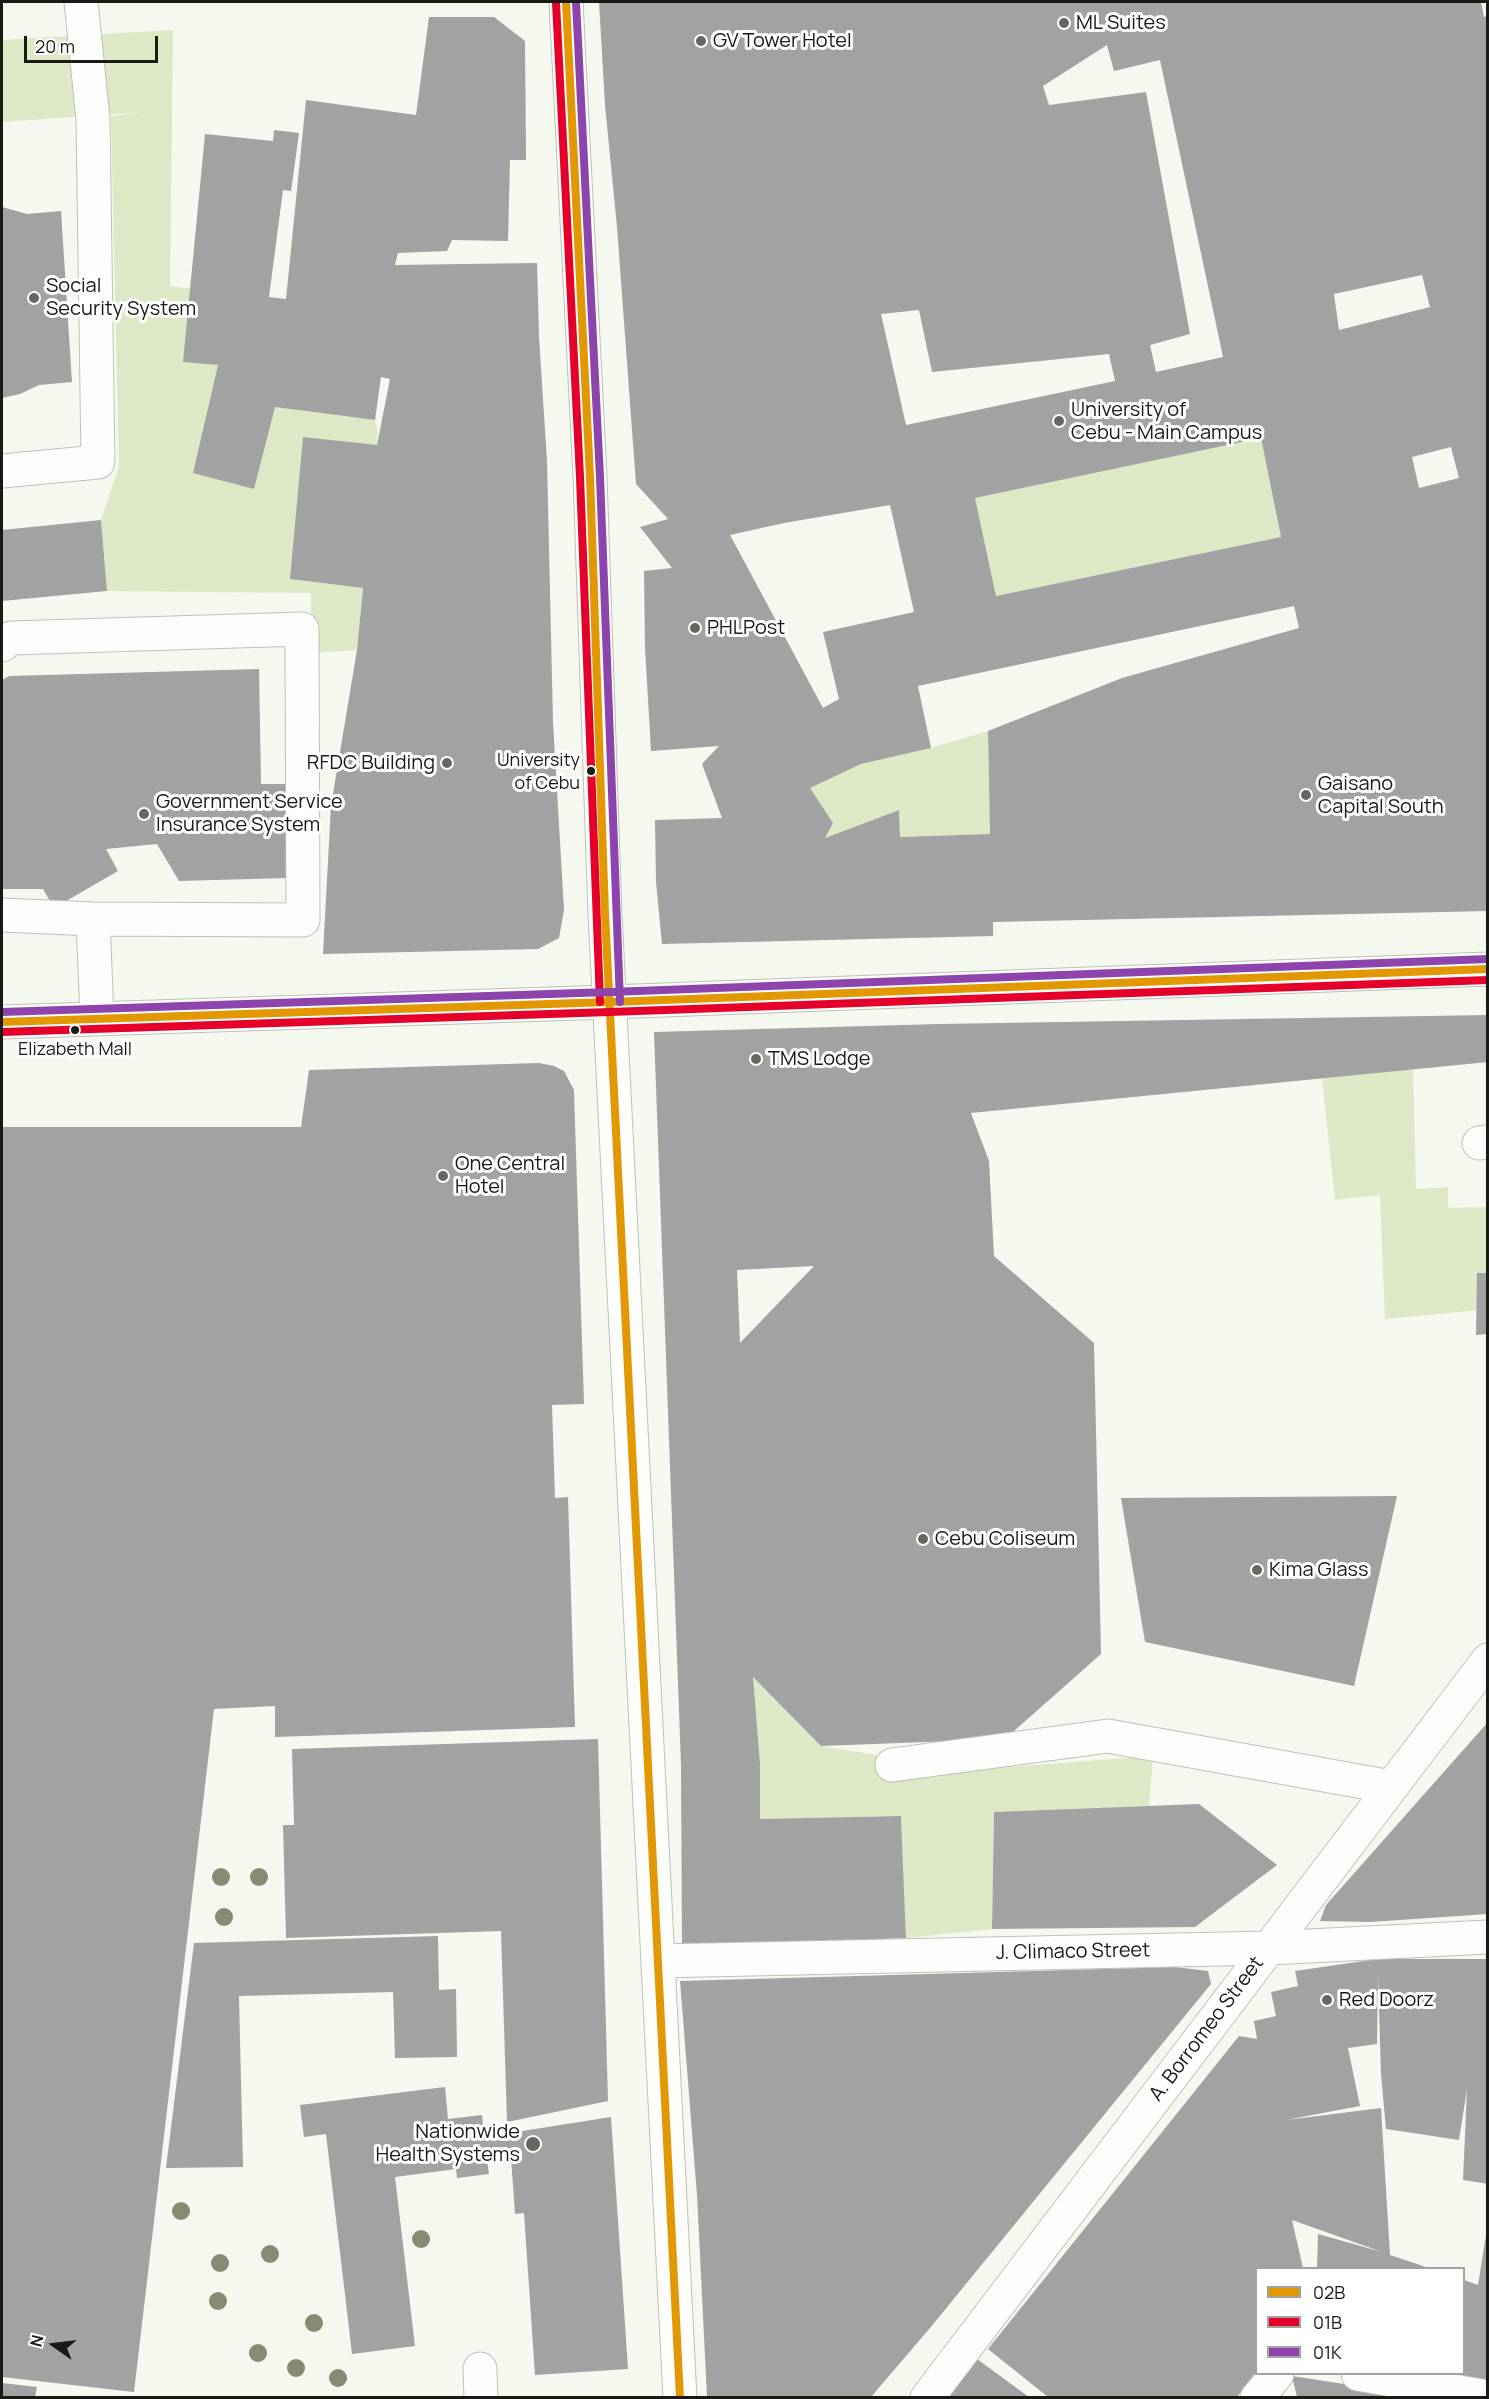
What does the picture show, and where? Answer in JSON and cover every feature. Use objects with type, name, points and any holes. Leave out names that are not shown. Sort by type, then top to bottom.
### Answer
[{"type":"street","points":[[2,471],[99,462],[93,119],[81,2]]},
{"type":"street","points":[[566,2],[590,477],[610,1002],[680,2397]]},
{"type":"street","points":[[2,645],[11,638],[302,629],[303,920],[93,919],[2,915]]},
{"type":"street","points":[[93,919],[97,1018]]},
{"type":"street","points":[[2,1022],[1488,969]]},
{"type":"street","name":"A. Borromeo Street","points":[[927,2397],[1488,1660]]},
{"type":"street","points":[[892,1765],[1108,1736],[1391,1787]]},
{"type":"street","name":"J. Climaco Street","points":[[658,1961],[1269,1947],[1488,1937]]},
{"type":"street","points":[[1257,2397],[1275,2375]]},
{"type":"street","points":[[1369,2375],[1488,2397]]},
{"type":"green space","points":[[173,30],[170,286],[192,289],[184,362],[218,365],[275,407],[375,420],[378,432],[377,445],[290,579],[363,588],[357,650],[312,653],[311,593],[107,591],[101,520],[119,466],[111,116],[143,112],[2,122],[2,40]]},
{"type":"green space","points":[[1261,438],[1281,537],[996,596],[975,498]]},
{"type":"green space","points":[[988,731],[990,834],[900,837],[899,810],[825,838],[833,823],[810,788],[861,764],[931,748]]},
{"type":"green space","points":[[1413,1069],[1416,1189],[1448,1187],[1448,1208],[1487,1207],[1487,1273],[1478,1273],[1480,1310],[1385,1319],[1380,1195],[1335,1200],[1322,1078]]},
{"type":"green space","points":[[753,1677],[821,1746],[969,1770],[1153,1756],[1149,1806],[994,1812],[992,1929],[906,1938],[901,1816],[760,1819],[760,1763]]},
{"type":"building","points":[[599,2],[1481,2],[1484,17],[1488,16],[1488,911],[993,922],[993,936],[662,944],[656,882],[655,820],[722,818],[702,764],[719,746],[651,751],[645,648],[644,571],[672,568],[640,527],[668,519],[636,484],[617,227],[605,105]],"holes":[[[1107,45],[1114,71],[1160,60],[1223,357],[1156,372],[1150,345],[1190,334],[1146,92],[1049,105],[1043,86]],[[1422,275],[1430,307],[1339,330],[1334,294]],[[919,310],[932,372],[1109,354],[1115,381],[906,425],[881,314]],[[1261,438],[1281,537],[996,596],[975,498]],[[1451,447],[1459,478],[1419,488],[1412,457]],[[890,505],[914,612],[823,632],[839,699],[823,708],[730,535],[784,523]],[[1294,606],[1299,628],[1122,678],[988,731],[990,834],[900,837],[899,810],[825,838],[833,823],[810,788],[861,764],[931,748],[918,686]]]},
{"type":"building","points":[[429,17],[494,17],[525,41],[526,160],[510,160],[508,241],[452,240],[447,251],[398,253],[395,265],[537,263],[547,461],[553,722],[564,910],[559,938],[538,949],[323,954],[331,806],[357,650],[363,588],[290,579],[303,437],[377,445],[390,379],[381,377],[375,420],[275,407],[254,489],[193,473],[218,365],[183,362],[205,134],[273,141],[274,130],[299,133],[291,191],[283,190],[269,297],[286,299],[306,100],[416,115]]},
{"type":"building","name":"Social Security System","points":[[2,207],[27,214],[61,211],[72,382],[39,385],[20,394],[2,398]]},
{"type":"building","points":[[101,520],[107,591],[2,601],[2,530]]},
{"type":"building","name":"Government Service Insurance System","points":[[259,669],[261,784],[285,784],[287,878],[179,881],[157,844],[106,849],[118,871],[54,908],[43,889],[2,889],[2,680],[9,676]]},
{"type":"building","points":[[1488,1015],[1488,1062],[971,1113],[989,1161],[994,1256],[1094,1343],[1101,1654],[1005,1739],[821,1746],[753,1677],[760,1763],[760,1819],[901,1816],[906,1938],[682,1948],[681,1765],[654,1032],[939,1024]],"holes":[[[814,1266],[740,1343],[737,1270]]]},
{"type":"building","points":[[539,1063],[564,1071],[574,1090],[584,1404],[552,1405],[555,1498],[568,1497],[575,1727],[275,1737],[275,1706],[214,1709],[134,2392],[2,2377],[2,1127],[301,1127],[309,1070]]},
{"type":"building","points":[[1477,1273],[1488,1273],[1488,1334],[1476,1335]]},
{"type":"building","name":"Kima Glass","points":[[1397,1496],[1354,1686],[1145,1642],[1121,1498]]},
{"type":"building","points":[[1488,1722],[1488,1914],[1370,1922],[1320,1921],[1326,1905]]},
{"type":"building","points":[[598,1739],[608,2101],[507,2122],[501,1931],[286,1938],[283,1825],[294,1825],[292,1749]]},
{"type":"building","points":[[1199,1804],[1277,1865],[1195,1927],[992,1929],[994,1812]]},
{"type":"building","points":[[438,1936],[439,1990],[456,1989],[457,2057],[395,2058],[393,1992],[239,1996],[243,2167],[166,2168],[194,1943]]},
{"type":"building","points":[[1378,1959],[1488,1959],[1488,2184],[1463,2180],[1467,2089],[1459,2140],[1386,2129],[1381,2074],[1378,1976],[1377,2044],[1348,2048],[1360,2106],[1286,2120],[1381,2108],[1390,2255],[1426,2267],[1317,2267],[1318,2234],[1382,2252],[1292,2220],[1303,2267],[1255,2267],[1255,2374],[1237,2397],[1048,2397],[988,2349],[1239,2036],[1257,2039],[1254,2021],[1276,2016],[1271,1992],[1298,1986],[1295,1971]]},
{"type":"building","points":[[1175,1967],[1208,1971],[1211,1984],[871,2397],[707,2397],[697,2195],[680,1981]]},
{"type":"building","points":[[445,2087],[448,2119],[482,2115],[484,2137],[611,2117],[628,2369],[535,2375],[524,2213],[515,2214],[511,2158],[487,2160],[489,2174],[457,2178],[456,2169],[395,2177],[415,2346],[352,2354],[326,2134],[304,2137],[300,2105]]},
{"type":"building","points":[[1486,2235],[1488,2392],[1399,2375],[1465,2375],[1465,2280],[1478,2285]]},
{"type":"building","points":[[977,2359],[1029,2397],[947,2397]]},
{"type":"building","points":[[1292,2376],[1422,2396],[1422,2397],[1297,2397]]},
{"type":"building","points":[[2,2383],[37,2387],[35,2397],[2,2397]]},
{"type":"transit line","name":"02B","points":[[566,2],[590,477],[605,914],[680,2398]]},
{"type":"transit line","name":"01K","points":[[576,2],[600,477],[620,1002]]},
{"type":"transit line","name":"01B","points":[[556,3],[580,477],[600,1002]]},
{"type":"transit line","name":"01K","points":[[2,1012],[1488,959]]},
{"type":"transit line","name":"02B","points":[[2,1022],[1488,969]]},
{"type":"transit line","name":"01B","points":[[2,1032],[1488,980]]},
{"type":"place","name":"ML Suites","points":[[1064,23]]},
{"type":"place","name":"GV Tower Hotel","points":[[701,41]]},
{"type":"place","name":"Social Security System","points":[[34,298]]},
{"type":"place","name":"University of Cebu - Main Campus","points":[[1059,421]]},
{"type":"place","name":"PHLPost","points":[[695,628]]},
{"type":"place","name":"RFDC Building","points":[[447,763]]},
{"type":"place","name":"University of Cebu","points":[[591,771]]},
{"type":"place","name":"Gaisano Capital South","points":[[1306,795]]},
{"type":"place","name":"Government Service Insurance System","points":[[144,814]]},
{"type":"place","name":"Elizabeth Mall","points":[[75,1030]]},
{"type":"place","name":"TMS Lodge","points":[[756,1059]]},
{"type":"place","name":"One Central Hotel","points":[[443,1176]]},
{"type":"place","name":"Cebu Coliseum","points":[[923,1539]]},
{"type":"place","name":"Kima Glass","points":[[1257,1570]]},
{"type":"place","name":"Red Doorz","points":[[1327,2000]]},
{"type":"place","name":"Nationwide Health Systems","points":[[533,2144]]}]
